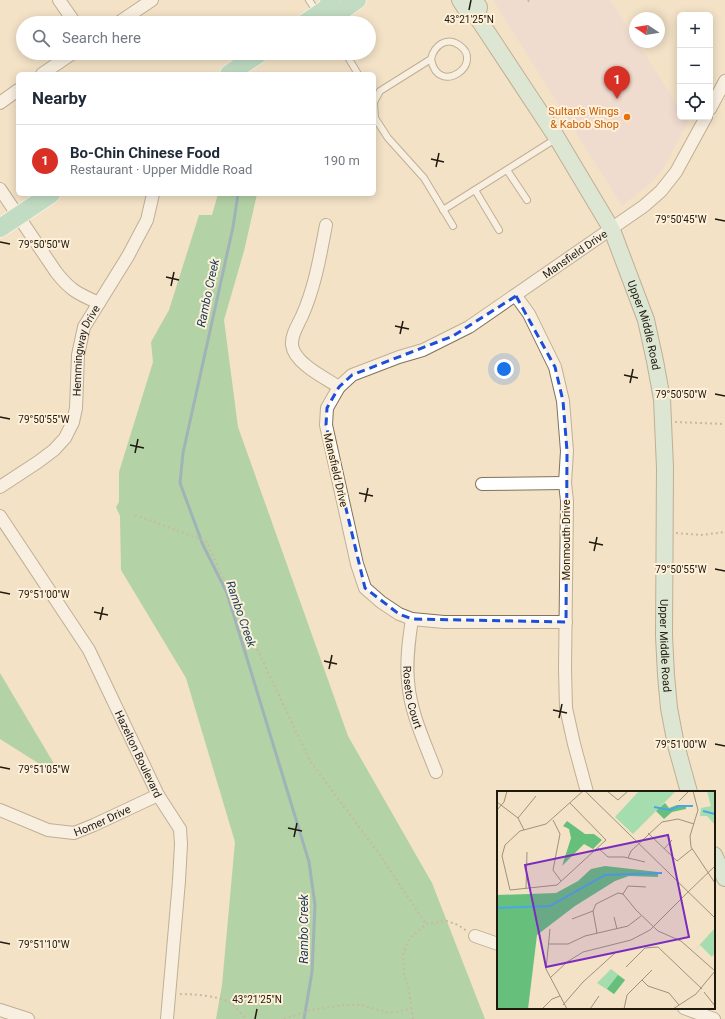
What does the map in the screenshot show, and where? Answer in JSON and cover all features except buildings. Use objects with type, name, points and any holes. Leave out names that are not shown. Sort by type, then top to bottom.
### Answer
[{"type":"main road","points":[[318,9],[341,11],[357,0]]},
{"type":"main road","points":[[232,72],[250,60]]},
{"type":"main road","points":[[0,228],[48,196]]},
{"type":"street","points":[[58,0],[70,16]]},
{"type":"street","points":[[128,16],[152,0]]},
{"type":"street","name":"Upper Middle Road","points":[[460,0],[469,14],[477,17],[557,138],[612,230],[646,320],[661,391],[664,422],[664,636],[666,675],[669,708],[676,745],[689,791]]},
{"type":"street","name":"Upper Middle Road","points":[[474,0],[479,7],[477,17]]},
{"type":"street","points":[[45,72],[63,60]]},
{"type":"street","points":[[713,103],[725,81]]},
{"type":"street","points":[[0,103],[16,91]]},
{"type":"street","name":"Mansfield Drive","points":[[566,622],[444,622],[412,619],[399,614],[365,588],[357,564],[326,425],[328,408],[339,387],[352,375],[399,357],[423,350],[469,327],[516,296],[557,265],[612,230],[644,206],[661,191],[683,161],[704,120]]},
{"type":"street","points":[[0,189],[64,282],[73,290],[99,302]]},
{"type":"street","name":"Hemmingway Drive","points":[[0,487],[54,450],[65,438],[73,422],[76,408],[78,355],[84,326],[128,256],[147,220],[153,196]]},
{"type":"street","points":[[326,225],[319,266],[312,291],[294,332],[292,345],[296,355],[311,370],[339,387]]},
{"type":"street","name":"Monmouth Drive","points":[[516,296],[529,314],[555,367],[563,401],[567,451],[565,483],[567,502],[566,708],[587,791]]},
{"type":"street","points":[[482,484],[565,483]]},
{"type":"street","name":"Hazelton Boulevard","points":[[0,516],[89,650],[158,795],[180,829],[181,844],[167,1019]]},
{"type":"street","name":"Roseto Court","points":[[412,619],[408,647],[408,682],[413,708],[436,772]]},
{"type":"street","name":"Homer Drive","points":[[0,810],[48,830],[74,832],[94,825],[158,795]]},
{"type":"street","points":[[715,857],[725,878]]},
{"type":"street","points":[[475,936],[497,944]]},
{"type":"street","points":[[687,1009],[714,1019]]},
{"type":"street","points":[[0,1010],[28,1019]]},
{"type":"lane","points":[[376,99],[380,91],[431,59],[432,53],[440,44],[450,41],[456,43],[461,46],[466,54],[465,67],[461,72],[452,76],[440,74],[435,70],[431,59]]},
{"type":"lane","points":[[350,60],[357,72]]},
{"type":"lane","points":[[376,120],[388,138],[424,178],[453,226]]},
{"type":"lane","points":[[443,210],[557,138]]},
{"type":"lane","points":[[507,170],[527,200]]},
{"type":"lane","points":[[475,190],[499,230]]},
{"type":"path","points":[[664,422],[725,424]]},
{"type":"path","points":[[135,515],[206,541],[310,762],[380,855],[426,924]]},
{"type":"path","points":[[665,533],[701,535],[725,532]]},
{"type":"path","points":[[413,1019],[409,992],[404,973],[403,954],[409,939],[426,924],[447,921],[458,925],[475,936]]},
{"type":"path","points":[[169,994],[194,994],[224,1000],[231,1003],[246,1019]]},
{"type":"path","points":[[284,1019],[310,1010],[344,1005],[361,1005],[389,1013],[412,1009]]},
{"type":"highlighted area","points":[[516,296],[555,367],[563,401],[567,451],[566,622],[412,619],[399,614],[365,588],[326,425],[327,408],[339,387],[352,375],[453,336]]},
{"type":"shaded area","points":[[493,0],[610,0],[629,30],[629,48],[641,48],[677,104],[677,120],[688,121],[663,169],[652,182],[622,206]]},
{"type":"green space","points":[[217,196],[257,196],[244,251],[224,320],[238,427],[348,736],[432,883],[485,1019],[216,1019],[222,985],[235,842],[186,678],[121,570],[120,516],[116,507],[119,502],[119,472],[153,362],[151,342],[169,310],[199,215],[212,215]]},
{"type":"green space","points":[[0,673],[56,767],[38,763],[0,739]]},
{"type":"waterway","name":"Rambo Creek","points":[[238,196],[233,227],[183,453],[180,483],[203,545],[227,593],[309,862],[315,905],[312,972],[304,1019]]},
{"type":"place","name":"Bo-Chin Chinese Food","points":[[617,99]]},
{"type":"place","name":"Sultan's Wings & Kabob Shop","points":[[627,117]]}]
